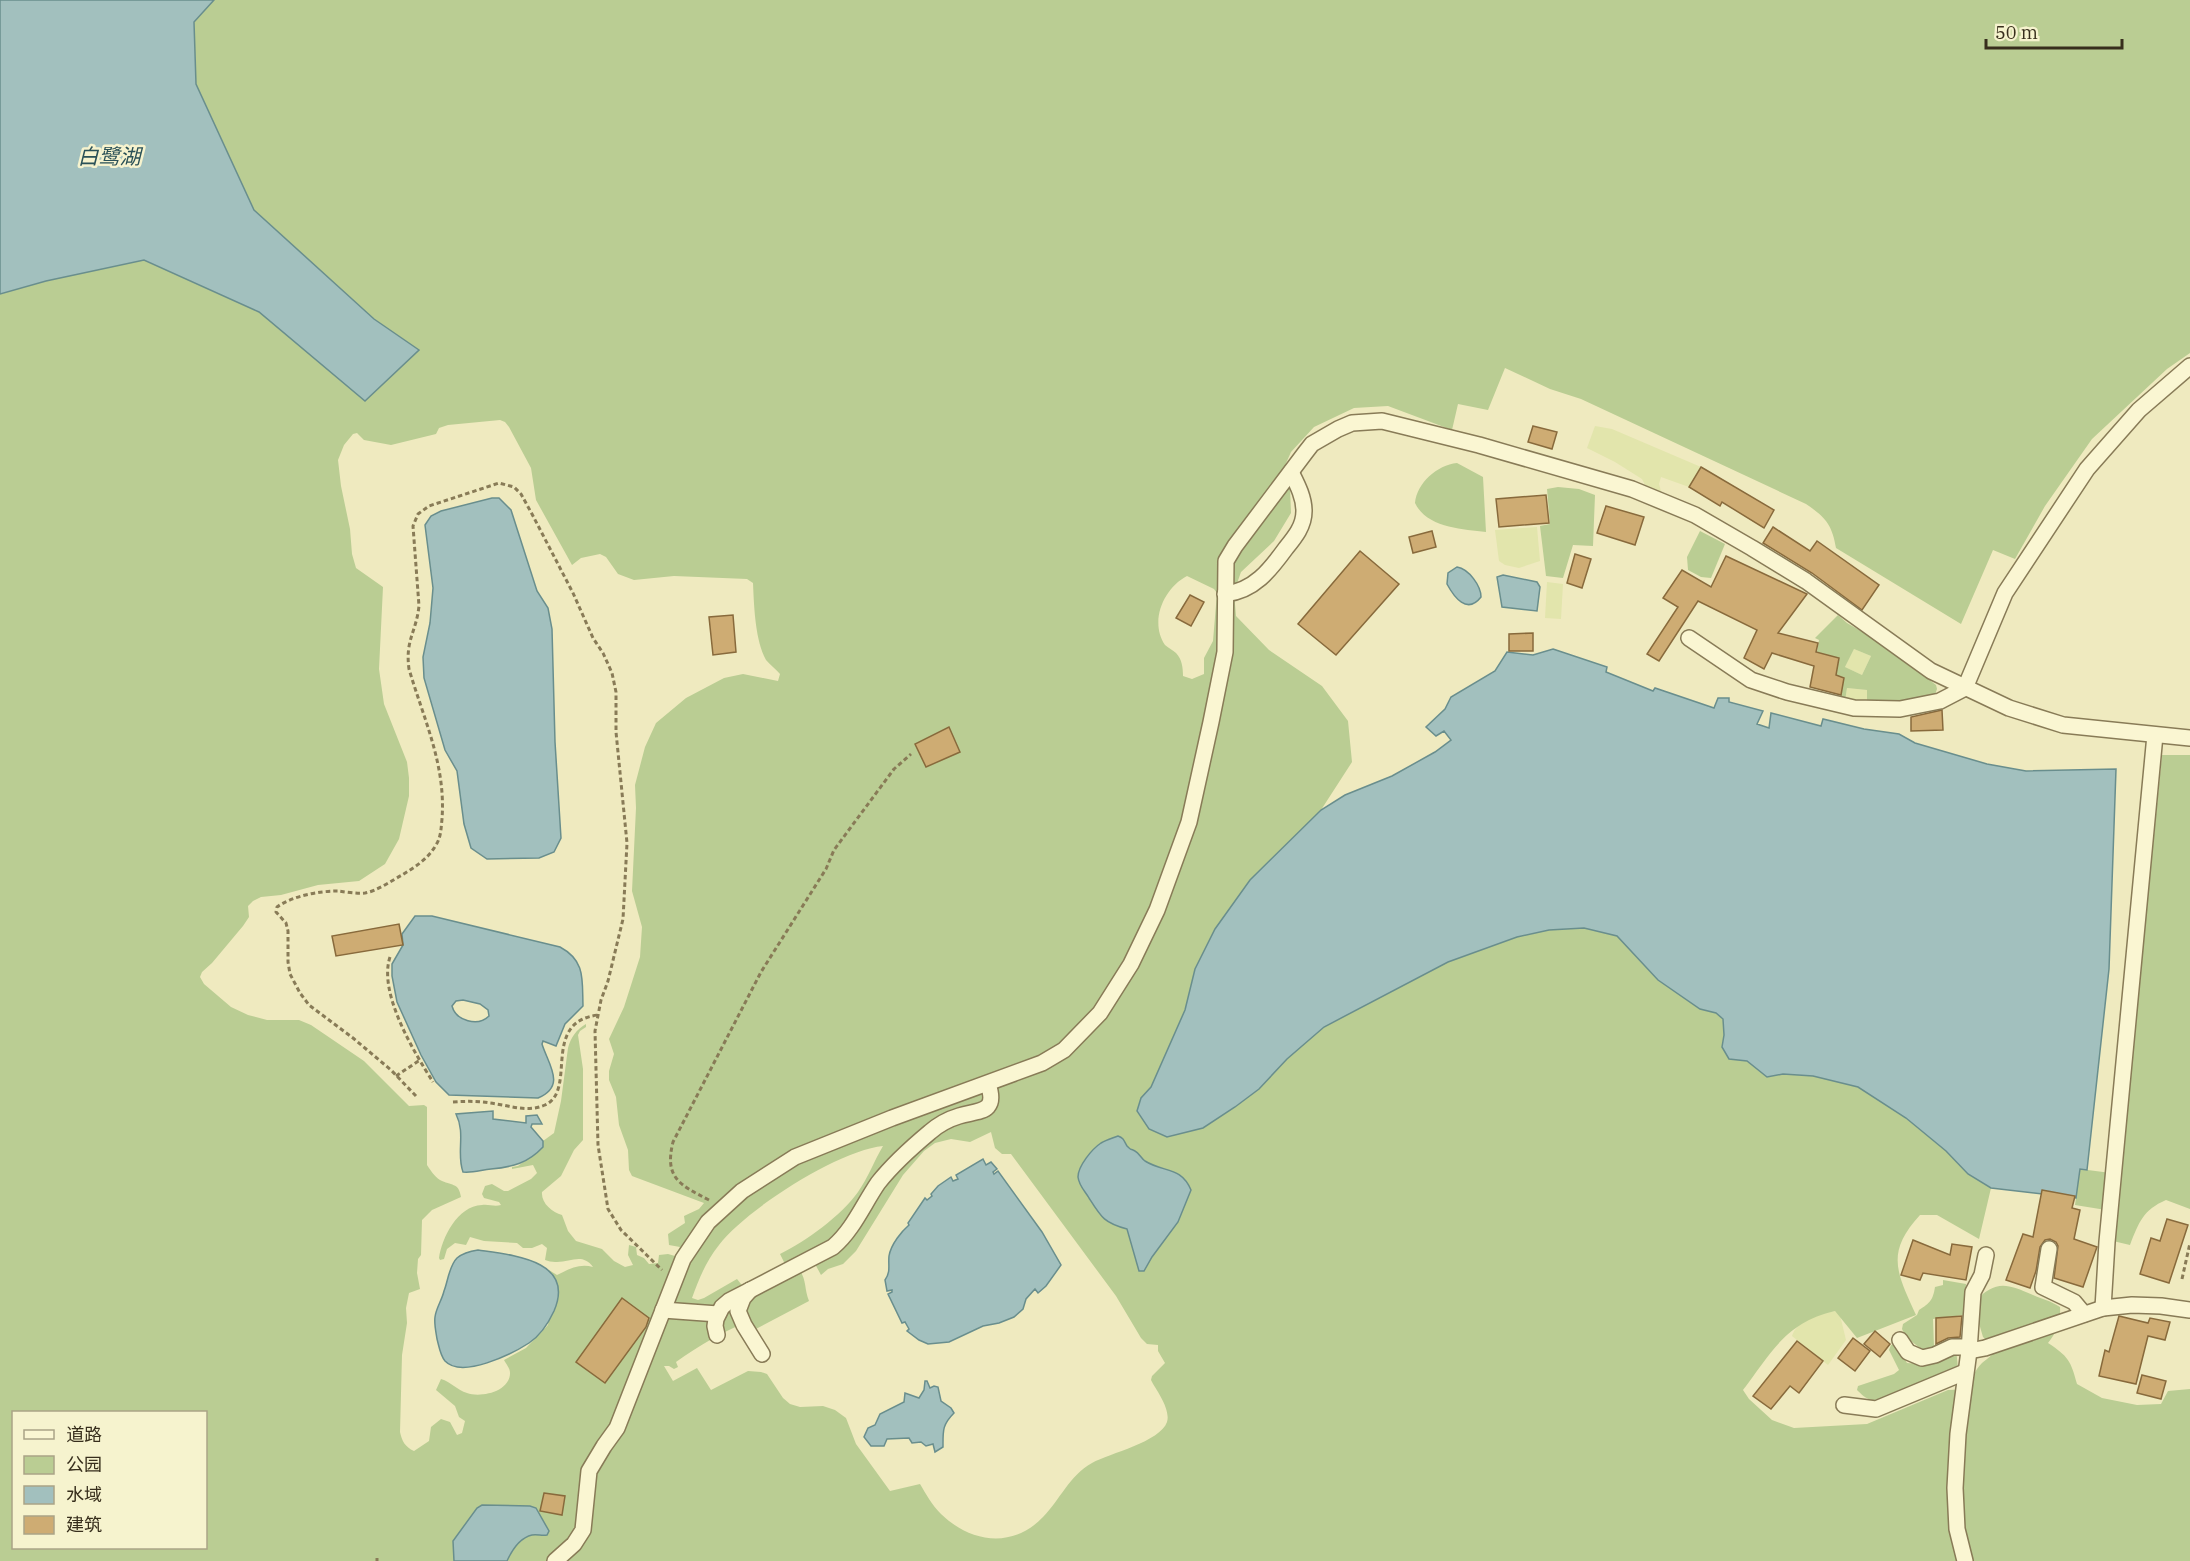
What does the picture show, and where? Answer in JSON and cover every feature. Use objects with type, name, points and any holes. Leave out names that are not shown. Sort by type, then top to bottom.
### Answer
[{"type":"street","points":[[1689,638],[1751,680],[1787,693],[1854,708],[1900,709],[1940,701],[1965,688],[2005,593],[2087,469],[2139,410],[2190,366]]},
{"type":"street","points":[[555,1561],[574,1544],[583,1530],[589,1471],[617,1428],[683,1259],[708,1222],[742,1191],[795,1157],[892,1118],[1042,1063],[1064,1050],[1100,1013],[1131,964],[1147,932],[1189,822],[1226,652],[1226,561],[1234,546],[1312,444],[1323,436],[1352,423],[1382,421],[1632,489],[1695,515],[1806,581],[1931,671],[2009,708],[2063,725],[2190,738]]},
{"type":"street","points":[[1225,594],[1240,591],[1260,579],[1276,562],[1302,524],[1302,500],[1291,472]]},
{"type":"street","points":[[2103,1308],[2108,1231],[2155,735]]},
{"type":"street","points":[[717,1335],[715,1326],[718,1314],[729,1300],[833,1247],[843,1239],[879,1182],[912,1148],[935,1128],[958,1116],[984,1110],[989,1105],[991,1099],[988,1084]]},
{"type":"street","points":[[2049,1249],[2043,1287],[2074,1302],[2085,1314]]},
{"type":"street","points":[[1965,1561],[1957,1529],[1955,1488],[1958,1434],[1969,1349],[1973,1292],[1982,1275],[1986,1255]]},
{"type":"street","points":[[2074,1302],[2089,1302],[2100,1296],[2104,1288]]},
{"type":"street","points":[[750,1290],[743,1298],[738,1311],[762,1354]]},
{"type":"street","points":[[1900,1340],[1908,1352],[1922,1358],[1952,1347],[1969,1349],[2011,1340],[2103,1308],[2133,1305],[2190,1310]]},
{"type":"street","points":[[663,1310],[718,1314]]},
{"type":"street","points":[[1844,1405],[1876,1409],[1965,1372]]},
{"type":"path","points":[[416,1096],[353,1038],[309,1005],[290,974],[286,923],[276,912],[277,907],[283,903],[324,892],[364,893],[373,890],[416,866],[436,845],[441,824],[441,778],[438,760],[407,656],[419,606],[413,526],[418,514],[429,506],[499,483],[514,487],[521,494],[612,673],[616,692],[616,732],[627,843],[623,919],[598,1015],[595,1042],[598,1145],[608,1209],[621,1230],[674,1282]]},
{"type":"path","points":[[724,1208],[686,1188],[673,1175],[670,1167],[673,1142],[761,972],[826,869],[834,850],[894,770],[911,754]]},
{"type":"path","points":[[390,957],[387,979],[391,996],[420,1060],[433,1082]]},
{"type":"path","points":[[453,1102],[484,1102],[525,1108],[547,1104],[553,1100],[558,1088],[561,1059],[570,1030],[585,1019],[598,1015]]},
{"type":"path","points":[[396,1076],[420,1060]]},
{"type":"path","points":[[2182,1279],[2190,1243]]},
{"type":"green space","points":[[214,0],[2190,0],[2190,353],[2167,369],[2092,439],[2045,506],[2015,559],[1993,550],[1961,624],[1836,548],[1827,522],[1806,504],[1581,399],[1550,389],[1505,368],[1488,410],[1458,404],[1452,430],[1388,406],[1354,408],[1314,427],[1291,452],[1283,470],[1290,488],[1291,513],[1274,541],[1241,572],[1234,592],[1236,616],[1269,650],[1322,686],[1348,721],[1352,762],[1321,810],[1250,880],[1195,969],[1185,1010],[1151,1087],[1141,1098],[1203,1128],[1259,1089],[1287,1059],[1324,1027],[1448,962],[1517,937],[1549,930],[1584,928],[1617,936],[1658,980],[1700,1009],[1716,1013],[1723,1019],[1722,1047],[1729,1059],[1747,1061],[1767,1077],[1783,1074],[1813,1076],[1858,1087],[1906,1118],[1946,1151],[1968,1174],[1991,1188],[1979,1239],[1937,1215],[1920,1215],[1909,1228],[1898,1252],[1898,1264],[1904,1287],[1916,1315],[1857,1338],[1835,1311],[1804,1323],[1781,1341],[1743,1390],[1749,1399],[1772,1420],[1794,1428],[1867,1424],[1948,1390],[1969,1389],[1977,1369],[1996,1349],[1983,1337],[1973,1303],[1995,1287],[2008,1286],[2023,1291],[2060,1307],[2058,1326],[2048,1343],[2068,1360],[2077,1384],[2102,1398],[2137,1405],[2161,1404],[2168,1391],[2190,1389],[2190,1561],[0,1561],[0,294],[46,281],[144,260],[259,312],[365,401],[418,350],[374,319],[254,210],[196,84],[194,21]],"holes":[[[500,420],[509,427],[531,468],[536,500],[572,565],[581,558],[600,554],[606,557],[618,574],[634,580],[674,576],[747,579],[753,583],[756,622],[762,652],[766,660],[780,674],[778,681],[743,674],[724,678],[686,698],[656,723],[645,747],[635,785],[632,891],[642,927],[640,957],[624,1007],[609,1039],[614,1054],[609,1080],[616,1097],[619,1125],[628,1150],[629,1170],[632,1176],[704,1203],[699,1209],[684,1216],[685,1223],[668,1234],[669,1245],[680,1247],[675,1256],[659,1255],[658,1263],[649,1264],[637,1255],[636,1247],[629,1245],[628,1255],[633,1265],[625,1267],[614,1261],[602,1249],[576,1241],[568,1231],[562,1215],[545,1203],[542,1192],[561,1176],[574,1150],[583,1140],[583,1069],[578,1035],[586,1024],[582,1026],[574,1034],[568,1048],[554,1133],[543,1141],[543,1147],[518,1166],[512,1167],[512,1169],[533,1165],[537,1173],[531,1179],[508,1191],[492,1184],[485,1186],[482,1194],[484,1198],[499,1202],[501,1205],[482,1205],[465,1211],[452,1224],[447,1233],[439,1258],[444,1259],[447,1249],[455,1243],[466,1245],[470,1237],[484,1241],[517,1243],[523,1248],[532,1248],[542,1244],[547,1248],[545,1260],[560,1262],[580,1259],[593,1267],[579,1266],[557,1275],[549,1270],[556,1281],[548,1325],[526,1348],[504,1360],[510,1373],[509,1380],[500,1389],[486,1394],[473,1394],[463,1392],[441,1379],[436,1390],[455,1406],[459,1417],[465,1421],[462,1433],[457,1435],[450,1422],[441,1419],[431,1427],[429,1441],[414,1451],[404,1443],[400,1432],[402,1355],[409,1293],[420,1289],[417,1273],[418,1259],[421,1255],[422,1220],[432,1210],[461,1197],[454,1185],[438,1178],[427,1165],[427,1107],[424,1105],[409,1106],[364,1061],[311,1025],[299,1020],[267,1020],[248,1015],[231,1007],[204,984],[200,977],[243,926],[249,917],[248,906],[253,901],[261,897],[281,895],[318,885],[359,881],[385,864],[399,839],[409,796],[409,778],[407,762],[384,704],[379,669],[383,587],[356,568],[352,554],[338,460],[344,445],[353,434],[357,433],[364,440],[391,445],[436,434],[439,428],[448,425]],[[1187,576],[1214,589],[1217,593],[1213,641],[1204,658],[1204,674],[1192,679],[1183,676],[1180,658],[1165,645],[1158,626],[1161,606],[1166,597],[1172,588]],[[991,1132],[995,1148],[1002,1154],[1011,1154],[1116,1296],[1141,1338],[1147,1344],[1158,1345],[1158,1351],[1165,1363],[1151,1380],[1168,1417],[1163,1429],[1155,1435],[1084,1468],[1043,1517],[1019,1534],[1005,1538],[979,1536],[953,1524],[935,1507],[920,1484],[890,1491],[856,1444],[846,1418],[835,1410],[823,1406],[800,1407],[790,1404],[783,1398],[767,1374],[748,1371],[711,1390],[697,1368],[673,1381],[664,1366],[674,1369],[678,1367],[676,1362],[730,1330],[749,1321],[754,1330],[809,1301],[799,1269],[745,1289],[737,1279],[704,1298],[698,1300],[692,1298],[714,1251],[749,1215],[771,1199],[842,1158],[883,1146],[862,1187],[843,1210],[811,1235],[780,1254],[785,1264],[808,1251],[821,1275],[828,1269],[843,1264],[856,1251],[903,1175],[924,1151],[935,1143],[951,1139],[970,1142]]]},
{"type":"green space","points":[[1595,426],[1612,429],[1701,467],[1689,487],[1661,477],[1659,484],[1662,495],[1647,489],[1642,479],[1615,462],[1587,448]]},
{"type":"green space","points":[[1457,463],[1483,477],[1486,532],[1446,526],[1436,522],[1428,518],[1415,503],[1420,489],[1429,476],[1442,467]]},
{"type":"green space","points":[[1558,487],[1579,489],[1595,495],[1593,546],[1573,545],[1563,578],[1546,576],[1540,526],[1550,524],[1547,489]]},
{"type":"green space","points":[[1537,527],[1540,561],[1519,568],[1499,561],[1495,530]]},
{"type":"green space","points":[[1700,531],[1725,544],[1711,578],[1701,577],[1688,570],[1687,557]]},
{"type":"green space","points":[[1547,582],[1563,584],[1561,619],[1545,618]]},
{"type":"green space","points":[[1838,615],[1847,623],[1883,644],[1936,685],[1934,697],[1899,705],[1839,701],[1844,678],[1836,675],[1839,659],[1817,652],[1819,640],[1815,638]],"holes":[[[1854,649],[1871,656],[1862,675],[1845,667]],[[1847,688],[1867,690],[1867,702],[1845,701]]]},
{"type":"green space","points":[[1854,649],[1871,656],[1862,675],[1845,667]]},
{"type":"green space","points":[[1847,688],[1867,690],[1867,703],[1845,701]]},
{"type":"green space","points":[[2162,755],[2190,755],[2190,1209],[2166,1200],[2158,1204],[2143,1218],[2130,1245],[2113,1241]]},
{"type":"green space","points":[[2080,1169],[2111,1173],[2106,1210],[2075,1205]]},
{"type":"green space","points":[[1943,1280],[1966,1284],[1964,1315],[1933,1319],[1934,1347],[1925,1352],[1906,1337],[1902,1329],[1903,1324],[1917,1315],[1919,1310],[1928,1303],[1935,1287],[1943,1285]]},
{"type":"green space","points":[[1835,1311],[1840,1315],[1846,1340],[1828,1365],[1792,1336],[1801,1323],[1816,1315]]},
{"type":"green space","points":[[1896,1344],[1907,1363],[1933,1360],[1956,1348],[1958,1369],[1889,1396],[1868,1399],[1857,1390],[1858,1386],[1894,1374],[1899,1370],[1889,1350],[1891,1345]]},
{"type":"water","name":"白鹭湖","points":[[0,0],[214,0],[194,22],[196,84],[254,210],[374,319],[419,350],[365,401],[259,312],[144,260],[46,281],[0,294]]},
{"type":"water","points":[[499,498],[511,510],[537,591],[548,608],[552,629],[555,742],[561,838],[554,852],[539,858],[487,859],[471,848],[464,824],[457,771],[445,750],[424,678],[423,657],[430,623],[433,588],[425,525],[431,516],[441,511]]},
{"type":"water","points":[[1457,567],[1470,574],[1477,583],[1481,597],[1476,602],[1466,604],[1461,602],[1447,584],[1448,573]]},
{"type":"water","points":[[1503,575],[1537,582],[1540,587],[1537,611],[1502,607],[1497,577]]},
{"type":"water","points":[[1553,649],[1607,667],[1606,672],[1653,691],[1655,688],[1714,708],[1718,698],[1729,698],[1729,702],[1763,711],[1757,724],[1769,728],[1771,713],[1821,726],[1823,719],[1864,729],[1899,734],[1915,743],[1987,764],[2026,771],[2116,769],[2109,969],[2087,1170],[2080,1169],[2076,1198],[1991,1188],[1968,1174],[1946,1151],[1906,1118],[1858,1087],[1813,1076],[1783,1074],[1767,1077],[1747,1061],[1729,1059],[1722,1047],[1723,1019],[1716,1013],[1700,1009],[1658,980],[1617,936],[1584,928],[1549,930],[1517,937],[1448,962],[1324,1027],[1287,1059],[1259,1089],[1203,1128],[1167,1137],[1149,1129],[1137,1111],[1141,1098],[1151,1087],[1185,1010],[1195,969],[1215,929],[1250,880],[1321,810],[1345,795],[1392,776],[1435,752],[1451,740],[1444,731],[1436,736],[1426,727],[1445,709],[1451,697],[1495,671],[1507,652],[1533,655]]},
{"type":"water","points":[[415,916],[432,916],[560,947],[574,958],[581,972],[583,1006],[565,1024],[556,1046],[543,1041],[554,1081],[547,1093],[538,1098],[449,1095],[436,1082],[397,1002],[392,964],[403,945],[402,934]],"holes":[[[463,1000],[480,1004],[488,1010],[489,1016],[474,1022],[463,1019],[452,1006],[456,1001]]]},
{"type":"water","points":[[493,1111],[493,1119],[526,1123],[526,1116],[537,1115],[542,1124],[532,1124],[531,1127],[543,1141],[543,1147],[532,1157],[513,1165],[463,1172],[460,1158],[460,1129],[456,1114]]},
{"type":"water","points":[[1118,1136],[1145,1161],[1177,1173],[1187,1182],[1191,1190],[1178,1222],[1144,1271],[1139,1271],[1127,1229],[1113,1224],[1100,1215],[1081,1186],[1078,1177],[1080,1168],[1090,1153],[1101,1143]]},
{"type":"water","points":[[983,1159],[986,1165],[991,1162],[997,1169],[993,1172],[994,1174],[998,1171],[1042,1232],[1061,1265],[1046,1286],[1038,1293],[1035,1289],[1026,1299],[1023,1309],[1014,1317],[983,1326],[949,1342],[928,1344],[907,1331],[909,1329],[905,1322],[902,1323],[888,1294],[892,1292],[892,1290],[887,1291],[885,1280],[889,1271],[890,1251],[925,1198],[927,1200],[932,1196],[931,1194],[938,1186],[951,1177],[953,1181],[958,1179],[956,1175]]},
{"type":"water","points":[[478,1250],[507,1254],[537,1263],[549,1271],[556,1281],[558,1294],[549,1320],[541,1333],[529,1343],[487,1363],[475,1366],[453,1366],[445,1361],[441,1353],[435,1328],[436,1314],[454,1261],[464,1254]]},
{"type":"water","points":[[925,1381],[930,1388],[938,1387],[941,1401],[954,1413],[944,1428],[943,1447],[935,1452],[933,1444],[926,1446],[921,1442],[912,1443],[909,1438],[887,1439],[884,1446],[871,1446],[864,1437],[868,1428],[875,1425],[880,1414],[904,1402],[905,1393],[919,1398],[924,1390]]},
{"type":"water","points":[[482,1505],[536,1508],[549,1531],[547,1535],[532,1535],[523,1539],[507,1561],[454,1561],[453,1541],[477,1508]]},
{"type":"building","points":[[1533,426],[1557,432],[1552,449],[1528,442]]},
{"type":"building","points":[[1701,467],[1774,510],[1764,528],[1722,502],[1720,506],[1689,487]]},
{"type":"building","points":[[1546,495],[1549,523],[1499,527],[1496,499]]},
{"type":"building","points":[[1606,506],[1644,517],[1635,545],[1597,533]]},
{"type":"building","points":[[1773,527],[1810,551],[1817,541],[1879,585],[1862,610],[1812,573],[1763,543]]},
{"type":"building","points":[[1432,531],[1436,547],[1413,553],[1409,537]]},
{"type":"building","points":[[1360,551],[1399,584],[1336,655],[1298,624]]},
{"type":"building","points":[[1575,554],[1591,559],[1582,588],[1567,583]]},
{"type":"building","points":[[1726,556],[1807,594],[1778,633],[1818,643],[1816,652],[1839,658],[1836,675],[1844,678],[1841,695],[1810,687],[1814,666],[1772,653],[1764,669],[1744,658],[1757,630],[1698,601],[1659,661],[1647,654],[1678,607],[1663,598],[1682,570],[1711,587]]},
{"type":"building","points":[[1190,595],[1204,602],[1191,626],[1176,618]]},
{"type":"building","points":[[733,615],[736,652],[713,655],[709,617]]},
{"type":"building","points":[[1533,633],[1533,651],[1509,651],[1509,634]]},
{"type":"building","points":[[1942,710],[1943,730],[1911,731],[1911,717]]},
{"type":"building","points":[[949,727],[960,752],[926,767],[915,744]]},
{"type":"building","points":[[399,924],[403,945],[336,956],[332,936]]},
{"type":"building","points":[[2042,1190],[2075,1196],[2072,1208],[2080,1210],[2074,1239],[2097,1247],[2083,1287],[2054,1278],[2058,1246],[2050,1239],[2045,1240],[2040,1247],[2036,1271],[2030,1288],[2006,1280],[2023,1234],[2033,1237]]},
{"type":"building","points":[[2167,1219],[2188,1225],[2169,1283],[2140,1274],[2151,1238],[2160,1241]]},
{"type":"building","points":[[1913,1240],[1950,1255],[1952,1244],[1972,1247],[1966,1280],[1923,1273],[1920,1280],[1901,1275]]},
{"type":"building","points":[[622,1298],[649,1318],[646,1327],[605,1383],[576,1362]]},
{"type":"building","points":[[1962,1316],[1960,1337],[1948,1338],[1936,1344],[1936,1318]]},
{"type":"building","points":[[2119,1316],[2148,1323],[2150,1318],[2170,1322],[2165,1340],[2148,1336],[2136,1384],[2099,1376],[2105,1350],[2109,1352]]},
{"type":"building","points":[[1875,1331],[1890,1344],[1880,1357],[1864,1344]]},
{"type":"building","points":[[1853,1338],[1870,1351],[1855,1371],[1838,1358]]},
{"type":"building","points":[[1797,1341],[1823,1361],[1799,1393],[1790,1386],[1771,1409],[1753,1396]]},
{"type":"building","points":[[2142,1375],[2166,1381],[2161,1399],[2137,1393]]},
{"type":"building","points":[[544,1493],[565,1496],[562,1515],[540,1511]]}]
